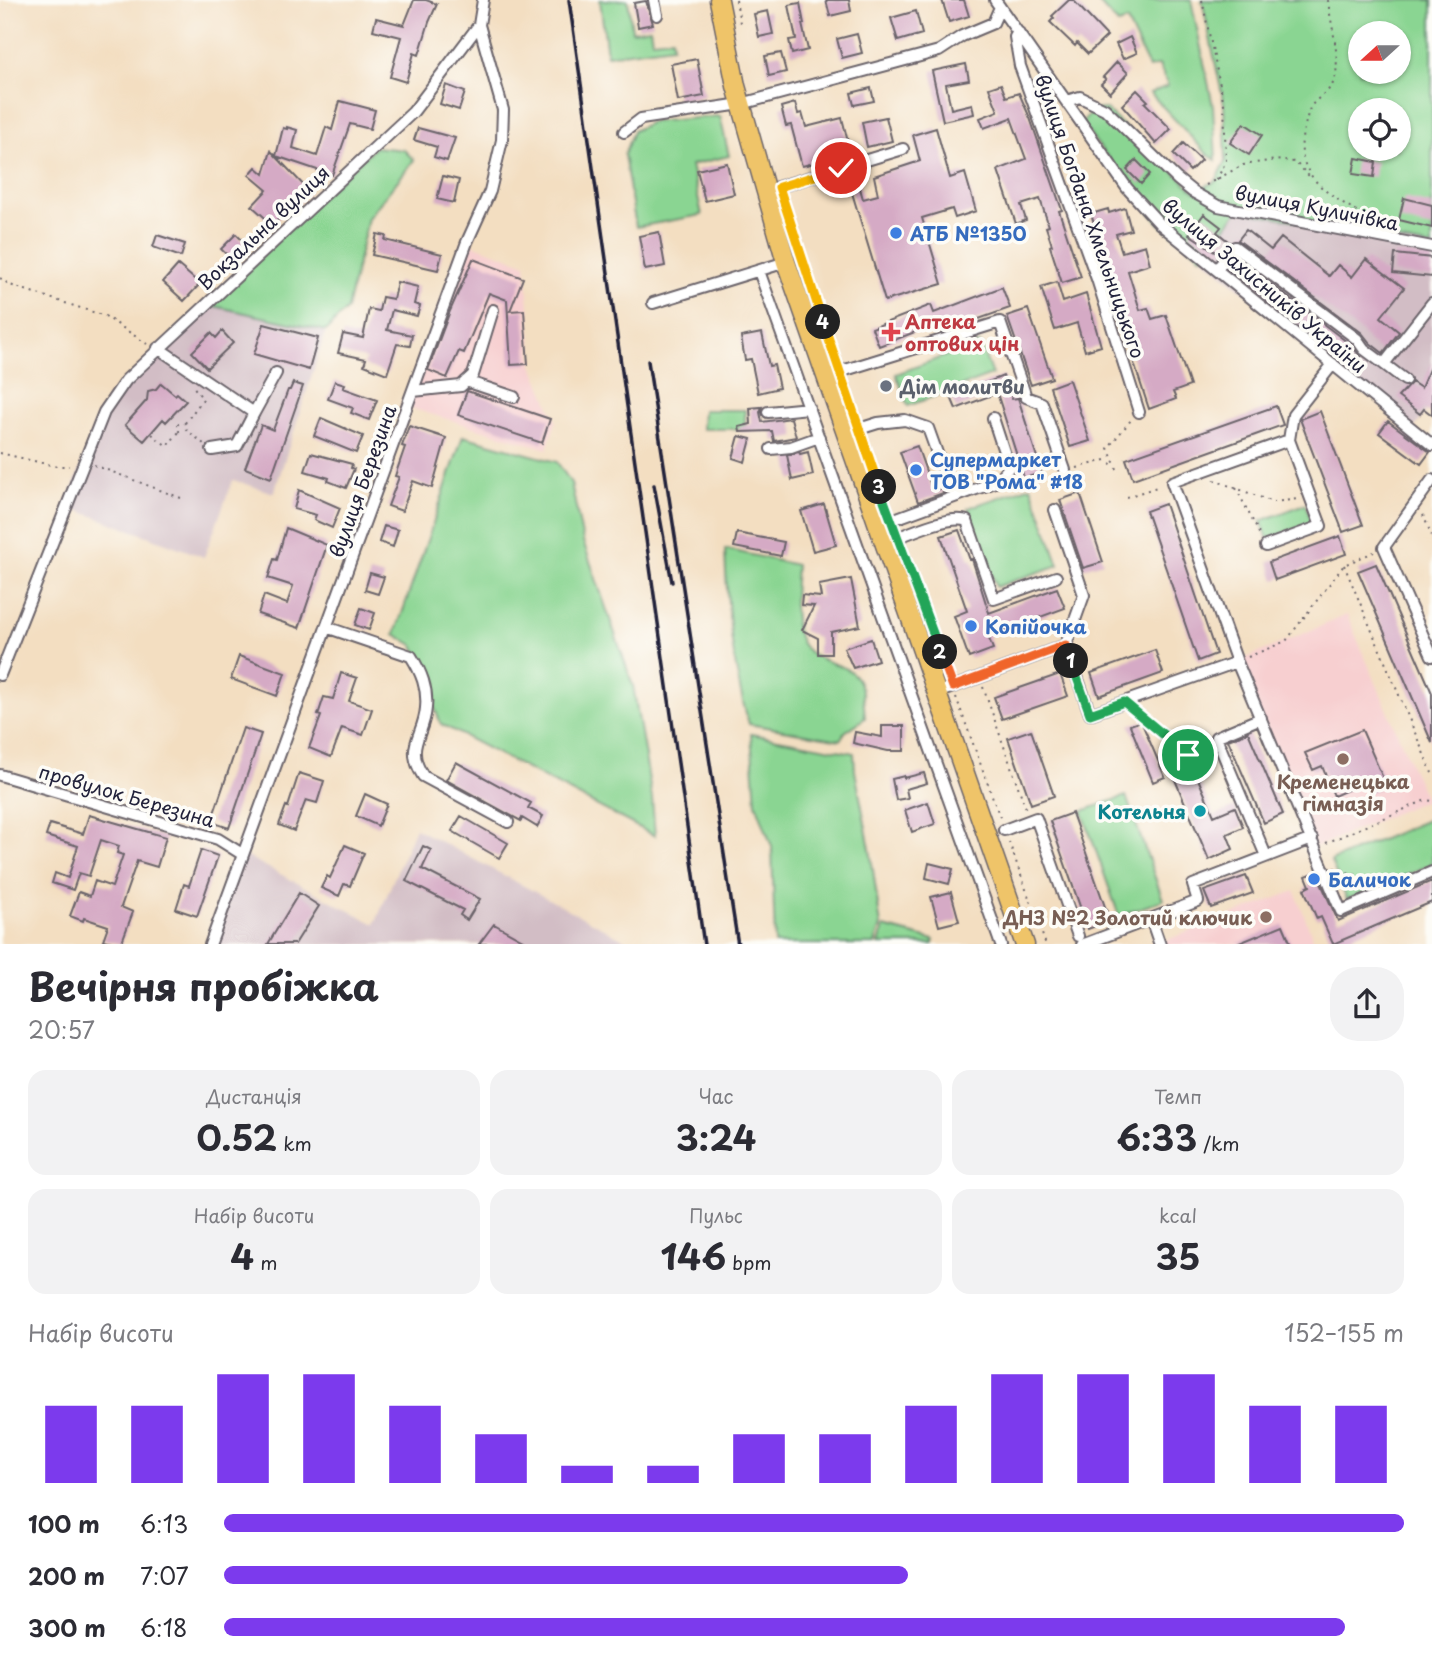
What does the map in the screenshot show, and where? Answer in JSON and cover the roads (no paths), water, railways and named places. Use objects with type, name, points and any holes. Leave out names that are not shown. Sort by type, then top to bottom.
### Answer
[{"type":"highway","points":[[719,0],[741,104],[786,262],[878,525],[891,541],[945,690],[1025,944]]},
{"type":"street","points":[[479,25],[482,0]]},
{"type":"street","points":[[654,0],[657,15]]},
{"type":"street","points":[[624,132],[641,119],[741,104],[939,51],[962,36],[993,23],[998,3]]},
{"type":"street","name":"вулиця Захисників України","points":[[998,3],[1127,188],[1159,223],[1432,445]]},
{"type":"street","name":"Вокзальна вулиця","points":[[0,675],[83,461],[104,412],[126,380],[413,112],[479,25]]},
{"type":"street","name":"вулиця Березина","points":[[210,944],[467,242],[489,191],[502,140],[503,110],[479,25]]},
{"type":"street","name":"вулиця Богдана Хмельницького","points":[[1018,32],[1015,37],[1020,66],[1097,279],[1139,412]]},
{"type":"street","name":"вулиця Куличівка","points":[[1066,101],[1080,97],[1105,109],[1193,192],[1218,206],[1432,247]]},
{"type":"street","points":[[765,191],[903,149]]},
{"type":"street","points":[[1217,269],[1235,247],[1357,339],[1364,349],[1405,380]]},
{"type":"street","points":[[653,303],[786,262]]},
{"type":"street","points":[[759,271],[1001,944]]},
{"type":"street","points":[[1384,364],[1432,303]]},
{"type":"street","points":[[413,391],[461,386],[473,375],[493,310]]},
{"type":"street","points":[[825,376],[1000,322],[1026,397],[1042,403],[1065,470]]},
{"type":"street","points":[[158,348],[254,413]]},
{"type":"street","points":[[1266,547],[1321,526],[1289,440],[1293,415],[1333,364]]},
{"type":"street","points":[[212,450],[237,446],[276,373]]},
{"type":"street","points":[[466,381],[514,397]]},
{"type":"street","points":[[768,412],[809,408]]},
{"type":"street","points":[[878,525],[998,481],[1009,467],[993,418]]},
{"type":"street","points":[[846,433],[905,420],[928,428],[947,481]]},
{"type":"street","points":[[771,449],[791,447],[819,437]]},
{"type":"street","points":[[1289,440],[1172,482],[1237,662],[1341,911],[1432,872]]},
{"type":"street","points":[[1432,480],[1384,547],[1432,656]]},
{"type":"street","points":[[1055,510],[1084,595],[1066,645],[1090,714],[1237,662]]},
{"type":"street","points":[[891,541],[962,519],[967,521],[994,599],[1056,577]]},
{"type":"street","points":[[327,627],[411,656],[424,677],[426,709],[414,752],[416,766],[423,776],[508,822]]},
{"type":"street","points":[[945,690],[1066,645]]},
{"type":"street","points":[[1261,718],[1216,737],[1266,856]]},
{"type":"street","name":"провулок Березина","points":[[0,775],[218,839],[242,854]]},
{"type":"street","points":[[1004,830],[1036,818],[1080,940],[1198,901],[1193,885],[1266,856],[1314,843]]},
{"type":"street","points":[[1150,919],[1160,944]]},
{"type":"railway","points":[[569,0],[704,944]]},
{"type":"railway","points":[[648,361],[738,944]]},
{"type":"railway","points":[[654,485],[672,582]]},
{"type":"place","name":"АТБ №1350","points":[[896,233]]},
{"type":"place","name":"Аптека оптових цін","points":[[891,332]]},
{"type":"place","name":"Дім молитви","points":[[886,386]]},
{"type":"place","name":"Супермаркет ТОВ \"Рома\" #18","points":[[916,470]]},
{"type":"place","name":"Копійочка","points":[[971,626]]},
{"type":"place","name":"Кременецька гімназія","points":[[1343,759]]},
{"type":"place","name":"Котельня","points":[[1200,811]]},
{"type":"place","name":"Баличок","points":[[1314,879]]},
{"type":"place","name":"ДНЗ №2 Золотий ключик","points":[[1266,917]]}]
